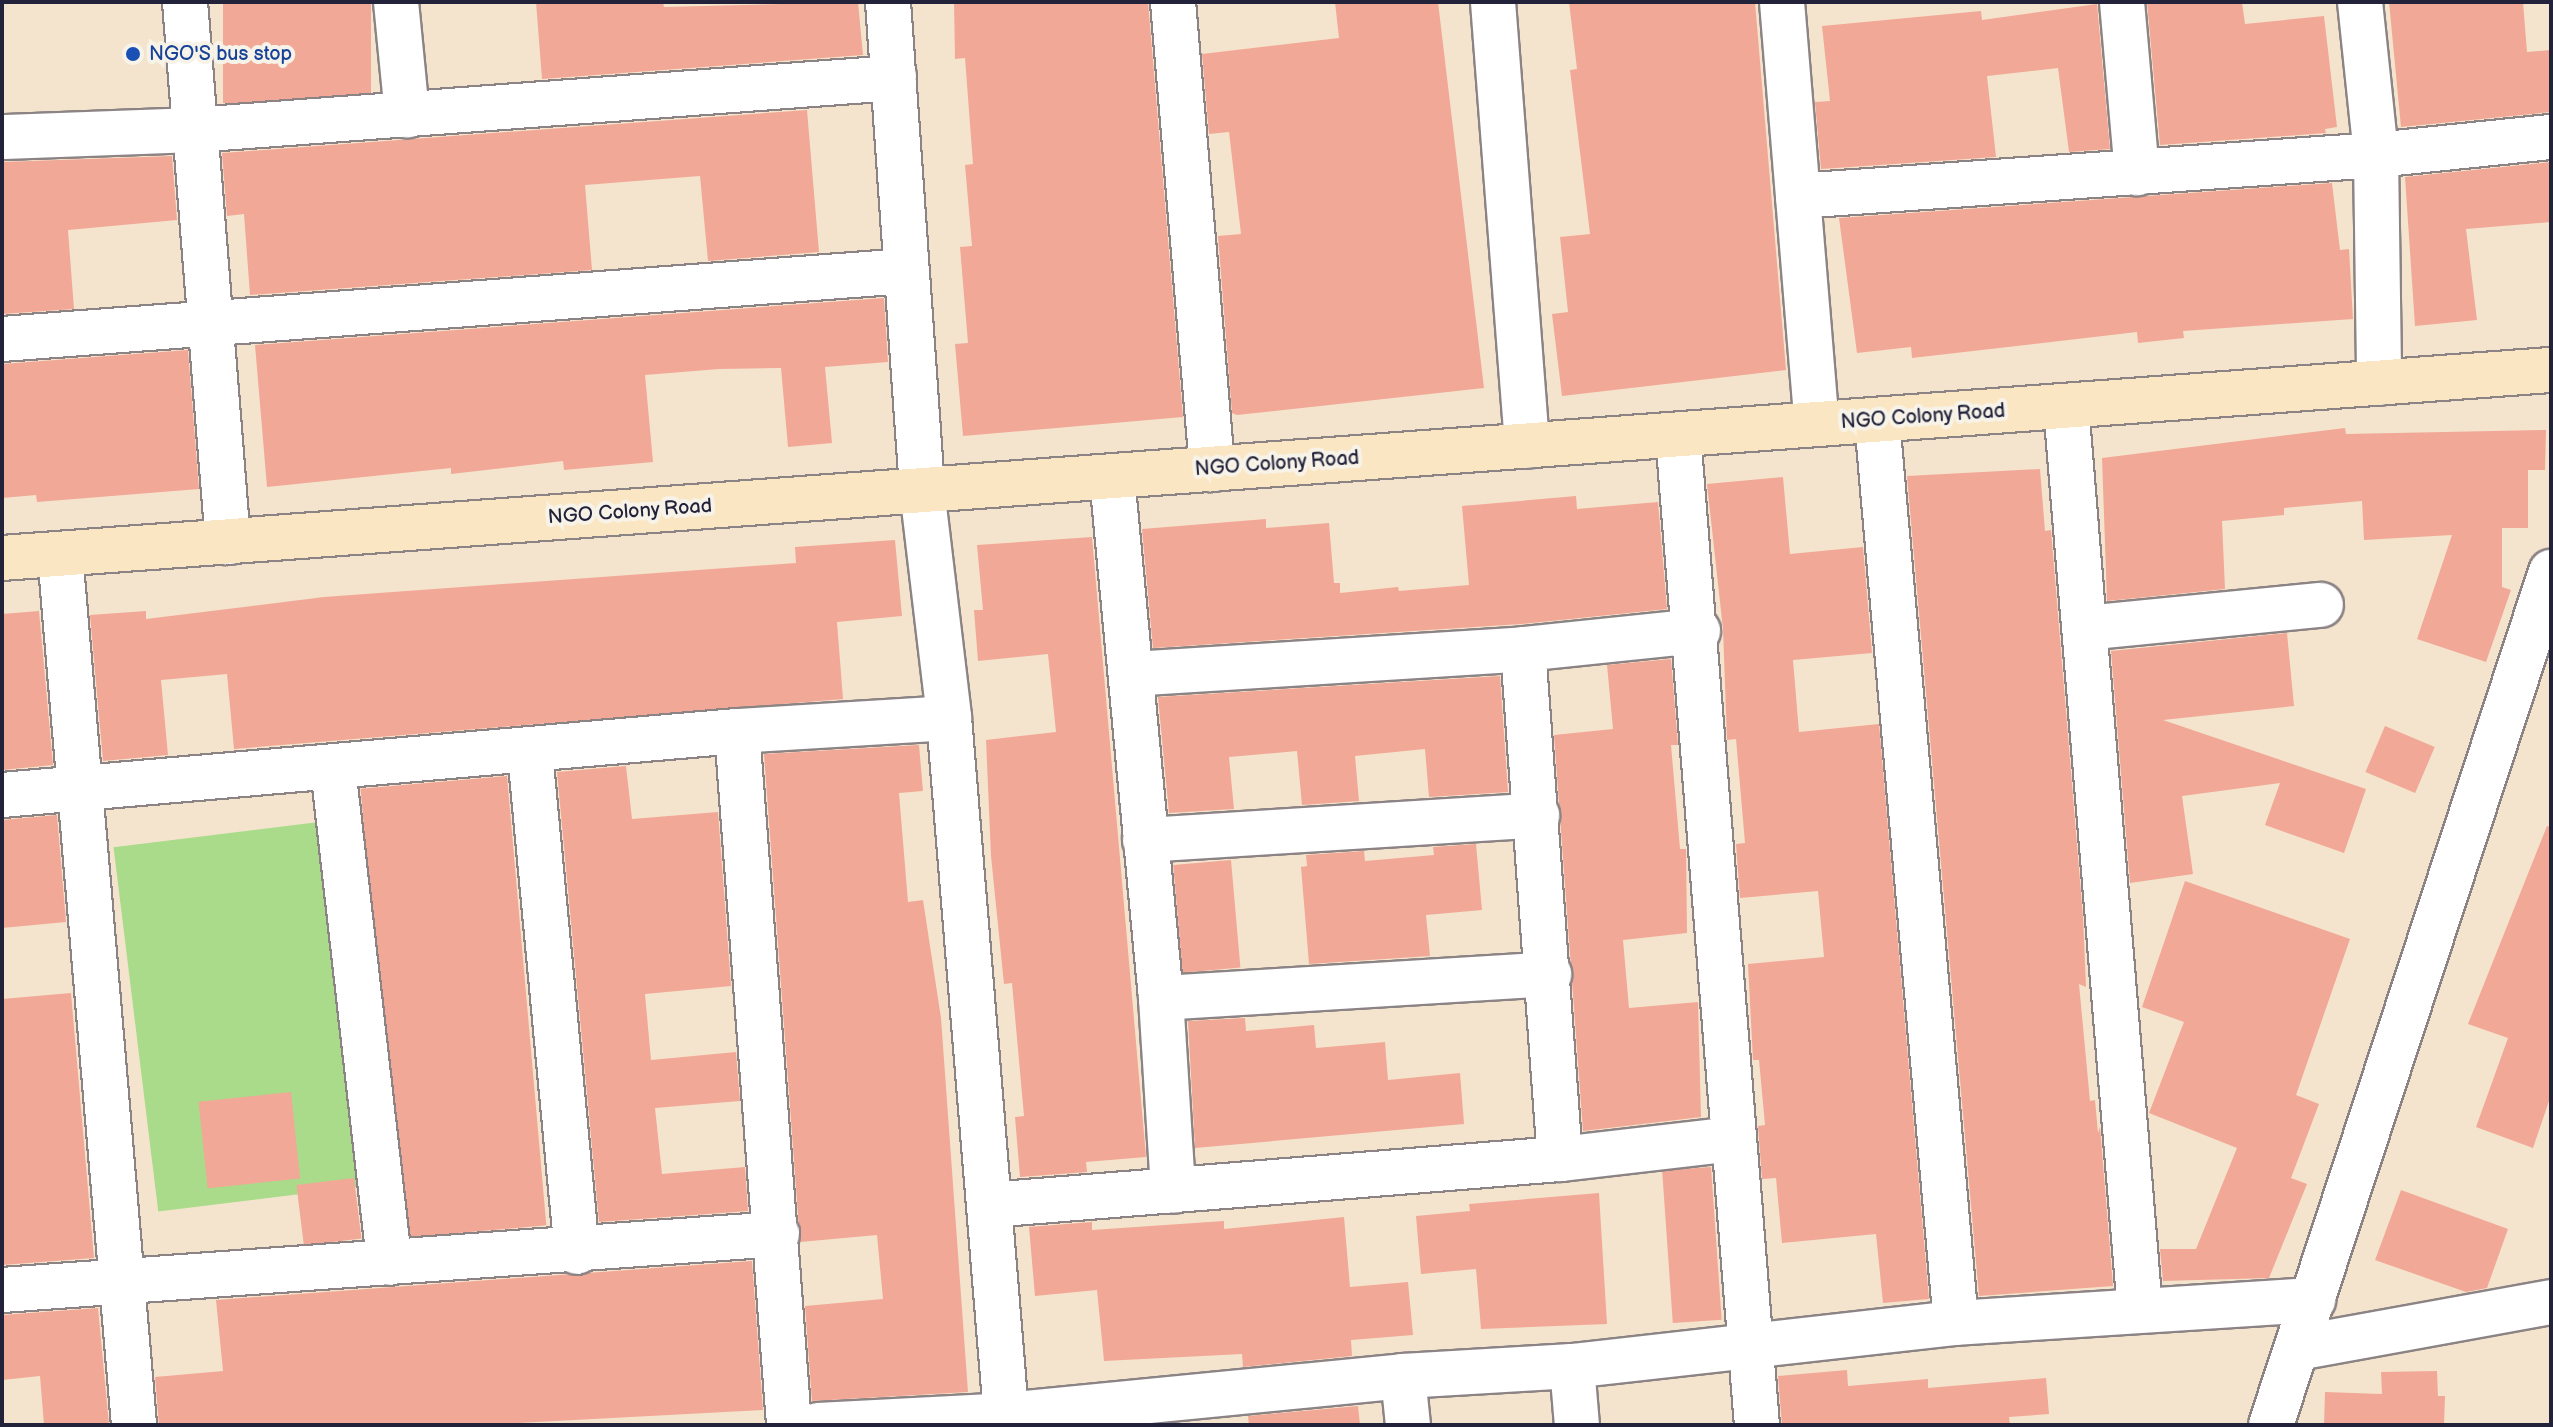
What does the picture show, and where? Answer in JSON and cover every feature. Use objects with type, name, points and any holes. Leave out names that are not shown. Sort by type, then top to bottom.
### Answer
[{"type":"street","points":[[185,2],[194,130],[214,323],[228,542]]},
{"type":"street","points":[[396,2],[407,115]]},
{"type":"street","points":[[888,2],[922,490],[949,718],[1006,1420]]},
{"type":"street","points":[[1173,2],[1212,469]]},
{"type":"street","points":[[1493,2],[1527,446]]},
{"type":"street","points":[[1782,2],[1817,424]]},
{"type":"street","points":[[2122,2],[2137,173]]},
{"type":"street","points":[[2360,2],[2376,155],[2379,383]]},
{"type":"street","points":[[2,137],[194,130],[894,78]]},
{"type":"street","points":[[1798,196],[2376,155],[2551,137]]},
{"type":"street","points":[[2,339],[906,271]]},
{"type":"street","name":"NGO Colony Road","points":[[2,558],[2551,370]]},
{"type":"street","points":[[2066,406],[2140,1310]]},
{"type":"street","points":[[1877,420],[1956,1323]]},
{"type":"street","points":[[1678,435],[1698,631],[1732,1139],[1757,1425]]},
{"type":"street","points":[[1112,477],[1161,998],[1173,1191]]},
{"type":"street","points":[[60,554],[126,1280],[134,1425]]},
{"type":"street","points":[[2271,1425],[2433,920],[2551,572]]},
{"type":"street","points":[[2085,628],[2321,605]]},
{"type":"street","points":[[1131,674],[1523,649],[1698,631]]},
{"type":"street","points":[[1523,649],[1549,974],[1560,1159]]},
{"type":"street","points":[[2,795],[530,753],[737,731],[949,718]]},
{"type":"street","points":[[737,731],[789,1425]]},
{"type":"street","points":[[530,753],[577,1252]]},
{"type":"street","points":[[333,768],[389,1263]]},
{"type":"street","points":[[1145,840],[1537,815]]},
{"type":"street","points":[[1161,998],[1549,974]]},
{"type":"street","points":[[989,1205],[1560,1159],[1732,1139]]},
{"type":"street","points":[[2,1290],[577,1252],[777,1234]]},
{"type":"street","points":[[818,1425],[1006,1420],[1403,1376],[1572,1366],[1956,1323],[2313,1300]]},
{"type":"street","points":[[2298,1348],[2551,1302]]},
{"type":"street","points":[[1572,1366],[1577,1425]]},
{"type":"street","points":[[1403,1376],[1408,1425]]},
{"type":"green space","points":[[319,822],[364,1186],[158,1211],[114,847]]},
{"type":"building","points":[[223,2],[371,2],[371,103],[223,103]]},
{"type":"building","points":[[536,2],[663,2],[664,7],[858,2],[863,55],[542,79]]},
{"type":"building","points":[[954,2],[1148,2],[1183,417],[963,436],[955,344],[968,343],[960,247],[972,246],[965,165],[973,164],[965,58],[955,59]]},
{"type":"building","points":[[1335,2],[1438,2],[1484,388],[1237,415],[1232,413],[1218,236],[1241,234],[1229,132],[1209,134],[1202,54],[1339,38]]},
{"type":"building","points":[[1569,2],[1755,2],[1786,370],[1562,396],[1552,314],[1568,312],[1560,237],[1590,234],[1570,70],[1577,69]]},
{"type":"building","points":[[2147,2],[2242,2],[2245,24],[2324,16],[2337,127],[2325,129],[2326,133],[2160,145]]},
{"type":"building","points":[[2389,2],[2523,2],[2527,52],[2551,50],[2551,112],[2401,127]]},
{"type":"building","points":[[2097,4],[2110,149],[2069,152],[2058,68],[1987,76],[1996,157],[1821,169],[1815,102],[1830,101],[1822,26],[1981,11],[1982,20]]},
{"type":"building","points":[[807,110],[819,252],[708,261],[700,176],[585,185],[592,270],[250,295],[244,214],[227,216],[222,153]]},
{"type":"building","points":[[172,156],[177,220],[68,230],[74,309],[2,314],[2,162]]},
{"type":"building","points":[[2551,162],[2551,222],[2466,229],[2477,320],[2415,326],[2405,177]]},
{"type":"building","points":[[2332,183],[2340,250],[2349,249],[2353,319],[2183,331],[2184,338],[2138,343],[2137,332],[1912,358],[1911,347],[1857,353],[1839,218]]},
{"type":"building","points":[[884,298],[888,362],[825,367],[832,443],[788,447],[781,368],[719,369],[645,375],[653,462],[564,470],[563,461],[451,474],[451,468],[267,487],[255,345]]},
{"type":"building","points":[[188,350],[199,489],[37,502],[36,495],[2,498],[2,364]]},
{"type":"building","points":[[2345,428],[2346,434],[2546,430],[2545,470],[2528,470],[2528,528],[2502,528],[2502,587],[2511,590],[2486,662],[2417,639],[2452,535],[2364,540],[2362,501],[2284,508],[2284,515],[2222,521],[2225,589],[2107,601],[2102,458]]},
{"type":"building","points":[[2040,469],[2045,531],[2051,530],[2083,917],[2086,987],[2079,984],[2090,1101],[2095,1100],[2098,1133],[2100,1127],[2113,1286],[1979,1296],[1907,476]]},
{"type":"building","points":[[1783,477],[1790,554],[1863,547],[1872,653],[1793,660],[1799,732],[1879,724],[1929,1299],[1883,1303],[1876,1234],[1782,1243],[1776,1178],[1762,1179],[1758,1126],[1765,1125],[1759,1060],[1753,1060],[1748,964],[1824,957],[1818,891],[1740,898],[1736,844],[1745,843],[1736,739],[1727,740],[1723,629],[1707,484]]},
{"type":"building","points":[[1576,496],[1577,509],[1658,502],[1667,609],[1521,624],[1153,648],[1142,529],[1266,519],[1266,528],[1329,523],[1334,583],[1340,583],[1340,593],[1398,587],[1399,591],[1469,585],[1462,506]]},
{"type":"building","points":[[1092,537],[1146,1157],[1086,1162],[1087,1172],[1020,1177],[1015,1117],[1024,1116],[1012,983],[1004,984],[991,856],[986,740],[1056,732],[1048,654],[978,661],[974,610],[983,610],[977,545]]},
{"type":"building","points":[[895,540],[902,616],[837,622],[843,699],[234,749],[227,674],[161,680],[168,755],[103,761],[90,615],[146,611],[146,619],[324,597],[796,563],[795,547]]},
{"type":"building","points":[[39,611],[53,765],[2,770],[2,614]]},
{"type":"building","points":[[2287,633],[2294,706],[2163,720],[2366,789],[2344,853],[2265,825],[2280,783],[2182,796],[2193,874],[2130,883],[2111,651]]},
{"type":"building","points":[[1671,659],[1678,745],[1671,745],[1680,849],[1686,849],[1687,933],[1623,940],[1629,1008],[1698,1002],[1701,1117],[1583,1131],[1554,735],[1613,729],[1607,665]]},
{"type":"building","points":[[1500,676],[1508,792],[1429,797],[1425,749],[1355,756],[1359,801],[1302,805],[1297,751],[1229,757],[1234,809],[1169,813],[1158,697]]},
{"type":"building","points":[[2385,726],[2435,747],[2415,793],[2365,772]]},
{"type":"building","points":[[919,745],[923,791],[899,793],[908,902],[923,900],[941,1018],[968,1392],[812,1401],[805,1306],[883,1299],[877,1235],[800,1242],[764,754]]},
{"type":"building","points":[[626,766],[632,819],[718,812],[731,986],[645,994],[651,1060],[736,1052],[740,1101],[655,1108],[662,1174],[745,1167],[748,1211],[599,1222],[557,772]]},
{"type":"building","points":[[507,776],[546,1225],[400,1238],[361,789]]},
{"type":"building","points":[[57,815],[66,922],[2,928],[2,820]]},
{"type":"building","points":[[2547,826],[2551,827],[2551,1095],[2533,1148],[2476,1127],[2508,1038],[2468,1024]]},
{"type":"building","points":[[1476,844],[1482,910],[1426,915],[1430,956],[1309,964],[1301,867],[1307,866],[1306,855],[1364,851],[1365,861],[1434,855],[1433,847]]},
{"type":"building","points":[[1231,860],[1240,968],[1183,973],[1173,865]]},
{"type":"building","points":[[2185,881],[2350,939],[2296,1095],[2319,1104],[2291,1178],[2307,1184],[2269,1278],[2163,1281],[2160,1249],[2196,1249],[2237,1148],[2149,1113],[2184,1022],[2142,1007]]},
{"type":"building","points":[[71,993],[94,1258],[2,1265],[2,999]]},
{"type":"building","points":[[1245,1018],[1246,1031],[1314,1025],[1316,1048],[1385,1042],[1388,1080],[1460,1073],[1464,1124],[1195,1148],[1188,1021]]},
{"type":"building","points":[[291,1092],[300,1179],[208,1188],[199,1102]]},
{"type":"building","points":[[1711,1167],[1722,1320],[1673,1323],[1662,1170]]},
{"type":"building","points":[[354,1178],[361,1239],[304,1246],[296,1185]]},
{"type":"building","points":[[2401,1190],[2508,1229],[2487,1288],[2466,1292],[2375,1260]]},
{"type":"building","points":[[1599,1193],[1607,1324],[1481,1329],[1476,1269],[1421,1274],[1416,1216],[1470,1211],[1469,1204]]},
{"type":"building","points":[[1344,1217],[1350,1287],[1408,1282],[1413,1335],[1351,1340],[1352,1356],[1243,1367],[1242,1354],[1104,1361],[1097,1290],[1035,1296],[1029,1227],[1092,1222],[1092,1230],[1224,1221],[1224,1229]]},
{"type":"building","points":[[752,1261],[763,1410],[480,1425],[159,1425],[155,1377],[223,1371],[216,1300]]},
{"type":"building","points":[[98,1308],[109,1425],[44,1425],[40,1376],[2,1380],[2,1315]]},
{"type":"building","points":[[1847,1370],[1848,1386],[1928,1379],[1928,1388],[2046,1378],[2049,1414],[2009,1417],[2010,1425],[1782,1425],[1778,1376]]},
{"type":"building","points":[[2437,1371],[2438,1396],[2445,1396],[2444,1425],[2324,1425],[2325,1392],[2382,1394],[2381,1372]]},
{"type":"building","points":[[1358,1406],[1360,1425],[1249,1425],[1248,1416]]},
{"type":"place","name":"NGO'S bus stop","points":[[133,54]]}]
